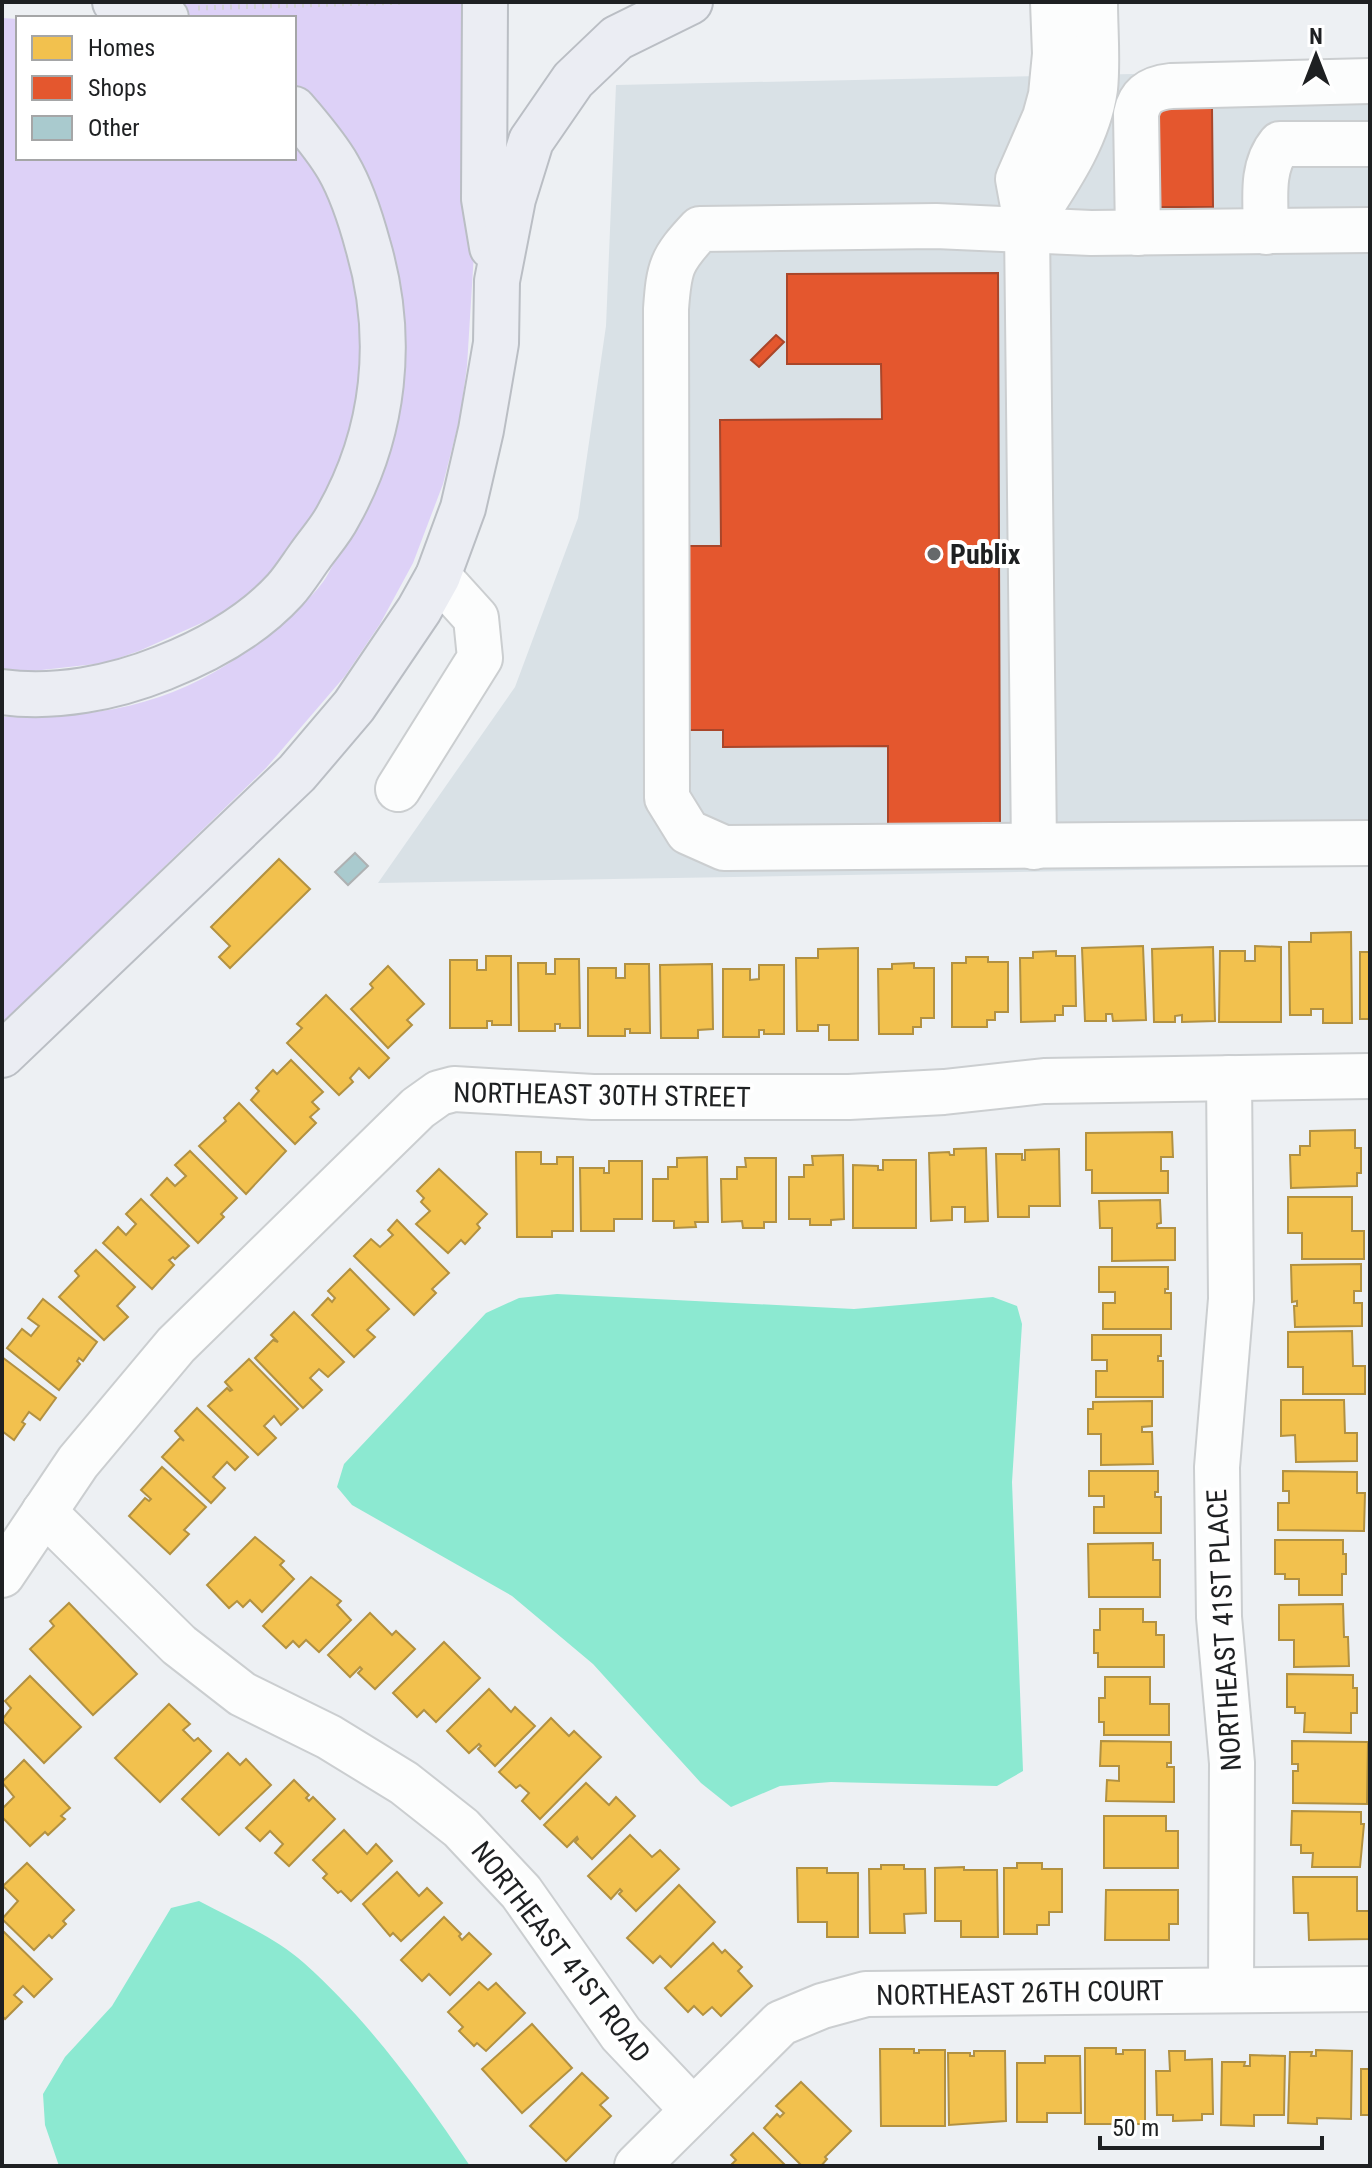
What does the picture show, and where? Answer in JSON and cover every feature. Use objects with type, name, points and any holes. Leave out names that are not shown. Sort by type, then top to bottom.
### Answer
[{"type":"highway","points":[[115,2],[179,13]]},
{"type":"highway","points":[[2,1055],[297,773],[354,706],[419,610],[438,576],[463,508],[496,343],[497,281],[484,199],[485,2]]},
{"type":"highway","points":[[497,281],[513,199],[531,141],[539,129],[573,80],[617,38],[690,2]]},
{"type":"highway","points":[[2,692],[22,695],[84,691],[143,676],[193,656],[249,621],[285,591],[337,519],[348,498],[372,437],[382,384],[384,332],[379,281],[362,223],[338,168],[296,112]]},
{"type":"street","points":[[1034,847],[1027,228],[1018,179],[1045,117],[1051,95],[1055,54],[1053,2]]},
{"type":"street","points":[[1027,228],[1070,159],[1090,110],[1095,78],[1095,2]]},
{"type":"street","points":[[1138,233],[1136,114],[1142,98],[1150,91],[1171,86],[1370,81]]},
{"type":"street","points":[[1266,232],[1266,180],[1270,157],[1280,144],[1279,84]]},
{"type":"street","points":[[1280,144],[1370,144]]},
{"type":"street","points":[[1370,230],[1138,233],[936,226],[700,229],[683,247],[669,272],[666,309],[667,798],[688,832],[724,848],[1370,843]]},
{"type":"street","points":[[398,789],[480,658],[476,618],[438,576]]},
{"type":"street","name":"NORTHEAST 30TH STREET","points":[[2,1575],[78,1462],[176,1345],[418,1108],[439,1093],[454,1089],[593,1097],[849,1097],[944,1092],[1044,1081],[1370,1076]]},
{"type":"street","name":"NORTHEAST 41ST PLACE","points":[[1229,1078],[1231,1299],[1217,1467],[1219,1617],[1232,1763],[1231,1990]]},
{"type":"street","name":"NORTHEAST 41ST ROAD","points":[[44,1512],[179,1645],[242,1694],[329,1737],[404,1783],[461,1828],[521,1892],[621,2034],[693,2110]]},
{"type":"street","name":"NORTHEAST 26TH COURT","points":[[637,2166],[781,2023],[822,2006],[866,1994],[1370,1989]]},
{"type":"path","points":[[179,13],[406,2]]},
{"type":"shaded area","points":[[166,2],[469,2],[474,253],[467,366],[460,417],[443,484],[413,563],[380,624],[345,676],[266,768],[2,1024],[2,717],[80,714],[150,700],[183,688],[247,651],[296,610],[323,582],[368,495],[389,444],[324,123],[296,88],[296,16],[192,16]]},
{"type":"shaded area","points":[[2,18],[16,19],[16,160],[296,160],[296,133],[340,203],[367,347],[346,462],[305,536],[250,596],[226,612],[139,651],[104,663],[33,671],[2,669]]},
{"type":"shaded area","points":[[1370,69],[1370,866],[378,883],[515,687],[578,518],[606,326],[616,85]]},
{"type":"shaded area","points":[[557,1294],[854,1309],[993,1297],[1017,1306],[1022,1324],[1012,1482],[1023,1771],[997,1786],[831,1782],[780,1786],[731,1807],[701,1783],[593,1664],[512,1596],[352,1505],[337,1487],[344,1464],[486,1313],[519,1298]]},
{"type":"shaded area","points":[[199,1901],[280,1945],[328,1985],[393,2059],[470,2166],[59,2166],[45,2125],[43,2094],[65,2057],[112,2006],[171,1908]]},
{"type":"building: Homes","points":[[279,859],[310,889],[230,968],[219,957],[230,946],[211,927]]},
{"type":"building: Homes","points":[[1351,932],[1352,1023],[1323,1023],[1323,1009],[1311,1009],[1311,1015],[1290,1015],[1289,942],[1311,942],[1311,933]]},
{"type":"building: Homes","points":[[1143,946],[1146,1020],[1113,1021],[1112,1014],[1106,1014],[1106,1021],[1085,1021],[1082,948]]},
{"type":"building: Homes","points":[[1255,946],[1281,947],[1281,1022],[1219,1022],[1220,951],[1245,951],[1245,961],[1255,961]]},
{"type":"building: Homes","points":[[1213,947],[1215,1021],[1182,1022],[1182,1015],[1175,1016],[1175,1022],[1154,1022],[1152,949]]},
{"type":"building: Homes","points":[[858,948],[858,1040],[829,1040],[829,1025],[818,1025],[818,1031],[797,1031],[796,958],[818,958],[818,949]]},
{"type":"building: Homes","points":[[1056,951],[1056,956],[1075,956],[1076,1006],[1063,1006],[1063,1015],[1055,1015],[1055,1021],[1021,1022],[1020,958],[1033,958],[1033,952]]},
{"type":"building: Homes","points":[[1360,952],[1370,952],[1370,1019],[1360,1019]]},
{"type":"building: Homes","points":[[486,956],[511,956],[511,1025],[492,1025],[492,1021],[487,1021],[487,1028],[450,1028],[450,960],[477,960],[477,970],[486,970]]},
{"type":"building: Homes","points":[[966,957],[988,957],[988,962],[1008,962],[1008,1012],[995,1012],[995,1020],[987,1020],[987,1027],[952,1027],[952,963],[966,963]]},
{"type":"building: Homes","points":[[555,959],[579,959],[580,1028],[560,1028],[560,1024],[555,1024],[555,1031],[519,1031],[518,963],[546,963],[546,974],[555,974]]},
{"type":"building: Homes","points":[[914,963],[914,968],[934,968],[934,1018],[921,1018],[921,1027],[913,1027],[913,1034],[879,1034],[878,969],[892,969],[892,964]]},
{"type":"building: Homes","points":[[625,964],[649,964],[650,1033],[630,1033],[630,1029],[625,1029],[625,1036],[588,1036],[588,968],[616,968],[616,978],[625,978]]},
{"type":"building: Homes","points":[[712,964],[713,1029],[698,1030],[698,1038],[661,1038],[660,965]]},
{"type":"building: Homes","points":[[759,965],[784,965],[784,1034],[764,1034],[764,1030],[759,1030],[759,1037],[723,1037],[723,969],[750,969],[750,980],[759,979]]},
{"type":"building: Homes","points":[[388,966],[424,1004],[407,1020],[412,1025],[388,1048],[351,1009],[373,988],[370,984]]},
{"type":"building: Homes","points":[[326,995],[389,1058],[369,1078],[359,1068],[350,1078],[353,1082],[339,1095],[287,1043],[302,1028],[297,1024]]},
{"type":"building: Homes","points":[[291,1060],[323,1092],[312,1102],[319,1109],[310,1117],[316,1123],[295,1144],[251,1100],[259,1091],[256,1088],[273,1070],[277,1074]]},
{"type":"building: Homes","points":[[239,1103],[286,1151],[246,1194],[199,1146],[226,1121],[224,1118]]},
{"type":"building: Homes","points":[[1355,1130],[1355,1148],[1361,1148],[1361,1173],[1357,1173],[1357,1186],[1291,1188],[1290,1155],[1300,1155],[1300,1146],[1310,1146],[1310,1131]]},
{"type":"building: Homes","points":[[1172,1132],[1173,1157],[1161,1157],[1161,1171],[1168,1171],[1168,1193],[1092,1193],[1092,1170],[1086,1170],[1086,1133]]},
{"type":"building: Homes","points":[[986,1148],[988,1221],[965,1222],[965,1207],[952,1207],[952,1220],[931,1221],[929,1153],[949,1152],[954,1155],[954,1149]]},
{"type":"building: Homes","points":[[1059,1149],[1060,1206],[1029,1206],[1029,1217],[998,1217],[996,1154],[1022,1154],[1022,1160],[1025,1160],[1025,1150]]},
{"type":"building: Homes","points":[[190,1151],[237,1198],[221,1214],[224,1217],[198,1243],[151,1195],[167,1178],[175,1186],[186,1176],[175,1165]]},
{"type":"building: Homes","points":[[516,1152],[541,1152],[541,1164],[557,1164],[557,1157],[573,1157],[573,1231],[552,1231],[552,1237],[517,1237]]},
{"type":"building: Homes","points":[[843,1155],[844,1219],[831,1220],[831,1225],[810,1225],[810,1219],[789,1219],[789,1177],[804,1177],[804,1165],[813,1165],[812,1156]]},
{"type":"building: Homes","points":[[707,1157],[708,1222],[695,1222],[696,1227],[674,1228],[674,1221],[653,1221],[653,1179],[668,1179],[668,1167],[677,1167],[677,1158]]},
{"type":"building: Homes","points":[[745,1158],[776,1158],[776,1222],[764,1222],[764,1228],[743,1228],[742,1221],[722,1222],[721,1179],[737,1179],[737,1167],[746,1167]]},
{"type":"building: Homes","points":[[883,1160],[916,1160],[916,1228],[853,1228],[853,1165],[878,1166],[878,1170],[883,1170]]},
{"type":"building: Homes","points":[[609,1161],[642,1161],[642,1219],[614,1219],[614,1231],[581,1231],[580,1168],[604,1168],[604,1173],[609,1173]]},
{"type":"building: Homes","points":[[439,1169],[487,1214],[477,1224],[480,1228],[465,1244],[461,1240],[448,1253],[416,1224],[430,1211],[421,1202],[424,1198],[417,1191]]},
{"type":"building: Homes","points":[[1288,1197],[1352,1197],[1352,1231],[1364,1231],[1364,1259],[1302,1259],[1302,1233],[1288,1233]]},
{"type":"building: Homes","points":[[141,1199],[189,1246],[175,1259],[169,1260],[174,1265],[152,1289],[103,1243],[118,1227],[126,1235],[136,1224],[126,1214]]},
{"type":"building: Homes","points":[[1160,1200],[1161,1223],[1157,1224],[1157,1228],[1175,1228],[1175,1260],[1112,1261],[1112,1228],[1100,1228],[1099,1201]]},
{"type":"building: Homes","points":[[397,1220],[449,1273],[432,1289],[436,1293],[414,1315],[354,1256],[371,1239],[380,1247],[393,1235],[388,1230]]},
{"type":"building: Homes","points":[[96,1250],[135,1287],[117,1306],[128,1317],[104,1340],[59,1297],[79,1276],[75,1271]]},
{"type":"building: Homes","points":[[1361,1264],[1361,1291],[1354,1291],[1354,1303],[1362,1303],[1362,1326],[1295,1327],[1294,1306],[1297,1306],[1297,1301],[1292,1302],[1291,1265]]},
{"type":"building: Homes","points":[[1099,1267],[1168,1267],[1168,1289],[1165,1293],[1171,1293],[1171,1329],[1103,1329],[1103,1303],[1115,1303],[1115,1292],[1099,1292]]},
{"type":"building: Homes","points":[[350,1269],[389,1309],[367,1330],[375,1337],[354,1357],[312,1315],[328,1298],[332,1302],[335,1298],[328,1291]]},
{"type":"building: Homes","points":[[43,1299],[97,1342],[83,1361],[79,1358],[77,1361],[80,1364],[59,1390],[7,1348],[22,1329],[31,1336],[39,1326],[28,1318]]},
{"type":"building: Homes","points":[[294,1312],[344,1362],[328,1377],[319,1369],[310,1378],[322,1390],[303,1408],[255,1358],[273,1340],[278,1342],[271,1335]]},
{"type":"building: Homes","points":[[1352,1331],[1353,1366],[1365,1366],[1365,1394],[1303,1394],[1303,1367],[1288,1367],[1288,1332]]},
{"type":"building: Homes","points":[[1092,1335],[1161,1335],[1161,1356],[1158,1356],[1158,1361],[1163,1361],[1163,1397],[1096,1397],[1096,1371],[1107,1371],[1107,1360],[1092,1360]]},
{"type":"building: Homes","points":[[2,1357],[56,1398],[40,1420],[29,1412],[14,1440],[2,1431]]},
{"type":"building: Homes","points":[[249,1359],[298,1409],[281,1425],[274,1416],[264,1426],[276,1438],[258,1455],[208,1406],[227,1388],[232,1390],[225,1382]]},
{"type":"building: Homes","points":[[1281,1400],[1344,1400],[1345,1433],[1357,1433],[1357,1461],[1296,1462],[1295,1435],[1281,1436]]},
{"type":"building: Homes","points":[[1152,1401],[1152,1426],[1142,1427],[1142,1432],[1152,1432],[1153,1464],[1101,1465],[1101,1434],[1088,1434],[1088,1409],[1093,1409],[1093,1402]]},
{"type":"building: Homes","points":[[197,1408],[248,1457],[235,1470],[227,1462],[213,1477],[225,1488],[211,1503],[162,1457],[180,1438],[184,1441],[175,1431]]},
{"type":"building: Homes","points":[[162,1467],[206,1507],[184,1530],[189,1534],[170,1554],[129,1516],[145,1498],[151,1499],[141,1490]]},
{"type":"building: Homes","points":[[1089,1471],[1158,1471],[1158,1492],[1155,1492],[1155,1497],[1161,1497],[1161,1533],[1094,1533],[1094,1507],[1104,1507],[1104,1496],[1089,1496]]},
{"type":"building: Homes","points":[[1283,1471],[1357,1472],[1357,1493],[1365,1493],[1364,1531],[1278,1530],[1278,1503],[1289,1503],[1289,1491],[1283,1491]]},
{"type":"building: Homes","points":[[255,1537],[284,1561],[280,1565],[294,1579],[262,1612],[250,1600],[243,1607],[237,1601],[229,1608],[207,1585]]},
{"type":"building: Homes","points":[[1275,1540],[1343,1540],[1346,1574],[1342,1574],[1342,1595],[1299,1595],[1299,1579],[1285,1579],[1285,1574],[1275,1574]]},
{"type":"building: Homes","points":[[1153,1543],[1153,1560],[1160,1560],[1160,1597],[1089,1597],[1088,1544]]},
{"type":"building: Homes","points":[[311,1577],[341,1601],[337,1605],[351,1620],[319,1652],[306,1640],[299,1647],[293,1641],[286,1648],[263,1626]]},
{"type":"building: Homes","points":[[69,1603],[137,1674],[93,1715],[30,1649],[54,1626],[50,1621]]},
{"type":"building: Homes","points":[[1343,1604],[1349,1666],[1294,1667],[1294,1640],[1279,1640],[1279,1605]]},
{"type":"building: Homes","points":[[1100,1609],[1143,1609],[1143,1622],[1156,1622],[1156,1635],[1164,1635],[1164,1667],[1098,1667],[1098,1653],[1094,1653],[1094,1630],[1100,1630]]},
{"type":"building: Homes","points":[[370,1613],[392,1635],[396,1631],[415,1649],[375,1689],[358,1673],[362,1669],[360,1667],[350,1677],[328,1655]]},
{"type":"building: Homes","points":[[444,1642],[480,1678],[436,1722],[424,1710],[417,1717],[393,1693]]},
{"type":"building: Homes","points":[[1287,1674],[1353,1675],[1353,1688],[1357,1688],[1357,1713],[1351,1713],[1351,1733],[1304,1732],[1305,1713],[1295,1713],[1295,1707],[1287,1707]]},
{"type":"building: Homes","points":[[30,1676],[81,1727],[44,1763],[2,1720],[11,1708],[5,1701]]},
{"type":"building: Homes","points":[[1105,1677],[1150,1677],[1150,1704],[1169,1704],[1169,1735],[1104,1735],[1104,1722],[1099,1722],[1099,1698],[1105,1698]]},
{"type":"building: Homes","points":[[489,1689],[511,1712],[515,1707],[535,1726],[495,1766],[478,1749],[479,1744],[469,1753],[447,1731]]},
{"type":"building: Homes","points":[[169,1704],[190,1724],[183,1730],[194,1741],[198,1738],[211,1751],[160,1802],[115,1758]]},
{"type":"building: Homes","points":[[551,1718],[569,1736],[574,1731],[601,1757],[540,1819],[522,1801],[529,1793],[520,1785],[516,1788],[499,1772]]},
{"type":"building: Homes","points":[[1101,1741],[1171,1742],[1171,1763],[1167,1763],[1167,1767],[1174,1767],[1174,1802],[1106,1801],[1107,1780],[1119,1781],[1119,1766],[1100,1766]]},
{"type":"building: Homes","points":[[1292,1741],[1368,1742],[1367,1804],[1293,1803],[1293,1771],[1298,1771],[1298,1764],[1292,1764]]},
{"type":"building: Homes","points":[[228,1753],[240,1765],[246,1759],[271,1785],[219,1835],[182,1799]]},
{"type":"building: Homes","points":[[24,1760],[70,1808],[61,1816],[65,1819],[30,1846],[2,1817],[2,1809],[14,1797],[2,1782]]},
{"type":"building: Homes","points":[[294,1780],[309,1795],[306,1798],[309,1801],[313,1797],[335,1819],[289,1866],[275,1853],[283,1844],[270,1831],[260,1841],[246,1828]]},
{"type":"building: Homes","points":[[586,1783],[609,1805],[616,1797],[635,1816],[592,1859],[575,1842],[577,1837],[567,1847],[544,1825]]},
{"type":"building: Homes","points":[[1292,1811],[1361,1812],[1361,1824],[1364,1824],[1360,1867],[1312,1867],[1313,1853],[1301,1853],[1301,1845],[1291,1845]]},
{"type":"building: Homes","points":[[1104,1816],[1166,1816],[1166,1831],[1178,1831],[1178,1868],[1104,1868]]},
{"type":"building: Homes","points":[[344,1830],[367,1854],[376,1844],[392,1861],[351,1901],[323,1878],[327,1874],[313,1860]]},
{"type":"building: Homes","points":[[630,1835],[652,1857],[660,1850],[679,1869],[636,1911],[619,1894],[620,1889],[611,1899],[588,1876]]},
{"type":"building: Homes","points":[[27,1863],[74,1910],[52,1938],[49,1935],[34,1950],[2,1919],[18,1901],[3,1886]]},
{"type":"building: Homes","points":[[1017,1863],[1042,1863],[1042,1869],[1062,1869],[1062,1912],[1049,1912],[1049,1925],[1037,1925],[1037,1934],[1004,1934],[1004,1868],[1017,1868]]},
{"type":"building: Homes","points":[[881,1865],[925,1869],[926,1913],[904,1914],[905,1933],[870,1933],[869,1869],[881,1869]]},
{"type":"building: Homes","points":[[964,1867],[964,1870],[997,1870],[998,1937],[961,1937],[961,1921],[935,1921],[935,1868]]},
{"type":"building: Homes","points":[[797,1868],[827,1868],[827,1873],[858,1873],[858,1937],[827,1937],[827,1922],[798,1922]]},
{"type":"building: Homes","points":[[397,1872],[419,1896],[427,1888],[442,1903],[401,1941],[393,1933],[390,1936],[363,1904]]},
{"type":"building: Homes","points":[[1293,1877],[1357,1877],[1357,1911],[1370,1911],[1370,1939],[1309,1940],[1308,1913],[1294,1913]]},
{"type":"building: Homes","points":[[679,1885],[715,1922],[671,1967],[660,1956],[653,1963],[627,1938]]},
{"type":"building: Homes","points":[[1106,1890],[1178,1890],[1178,1924],[1169,1924],[1169,1940],[1105,1940]]},
{"type":"building: Homes","points":[[444,1917],[461,1934],[462,1940],[469,1933],[491,1954],[450,1995],[429,1974],[422,1981],[401,1960]]},
{"type":"building: Homes","points":[[2,1930],[52,1979],[34,1997],[23,1986],[14,1995],[22,2002],[5,2019],[2,2016]]},
{"type":"building: Homes","points":[[713,1943],[742,1967],[738,1971],[752,1986],[721,2016],[712,2007],[703,2015],[694,2006],[688,2012],[665,1988]]},
{"type":"building: Homes","points":[[479,1982],[488,1990],[496,1983],[525,2013],[486,2051],[477,2043],[474,2046],[459,2031],[463,2027],[448,2012]]},
{"type":"building: Homes","points":[[532,2024],[572,2068],[522,2113],[482,2069]]},
{"type":"building: Homes","points":[[1085,2048],[1116,2048],[1116,2054],[1123,2054],[1123,2050],[1145,2050],[1145,2124],[1085,2124]]},
{"type":"building: Homes","points":[[880,2049],[914,2049],[914,2053],[919,2053],[919,2050],[945,2050],[945,2126],[881,2126]]},
{"type":"building: Homes","points":[[1316,2050],[1352,2051],[1351,2119],[1317,2118],[1317,2124],[1288,2123],[1290,2052],[1312,2052],[1311,2056],[1316,2056]]},
{"type":"building: Homes","points":[[974,2051],[1005,2051],[1006,2121],[949,2125],[948,2053],[970,2053],[974,2056]]},
{"type":"building: Homes","points":[[1169,2051],[1185,2051],[1185,2060],[1212,2059],[1213,2114],[1202,2114],[1202,2120],[1173,2121],[1173,2115],[1157,2115],[1156,2071],[1170,2071]]},
{"type":"building: Homes","points":[[1250,2055],[1285,2056],[1284,2115],[1254,2115],[1254,2126],[1221,2125],[1222,2062],[1245,2062],[1244,2066],[1250,2066]]},
{"type":"building: Homes","points":[[1045,2056],[1080,2056],[1081,2113],[1047,2113],[1047,2122],[1017,2122],[1017,2063],[1045,2063]]},
{"type":"building: Homes","points":[[1361,2069],[1370,2069],[1370,2115],[1361,2115]]},
{"type":"building: Homes","points":[[582,2073],[608,2098],[600,2105],[611,2116],[566,2161],[530,2126]]},
{"type":"building: Homes","points":[[801,2082],[851,2131],[825,2157],[827,2159],[821,2166],[802,2166],[764,2128],[777,2114],[780,2117],[784,2113],[776,2106]]},
{"type":"building: Homes","points":[[753,2133],[786,2166],[730,2166],[736,2160],[731,2155]]},
{"type":"building: Shops","points":[[1144,108],[1212,108],[1213,207],[1144,207]]},
{"type":"building: Shops","points":[[998,273],[1000,829],[888,830],[888,746],[723,747],[723,730],[689,730],[689,546],[721,546],[720,420],[882,419],[881,364],[787,364],[787,274]]},
{"type":"building: Shops","points":[[776,335],[784,342],[759,367],[751,360]]},
{"type":"building: Other","points":[[355,853],[368,866],[348,885],[335,872]]},
{"type":"place","name":"Publix","points":[[934,554]]}]
